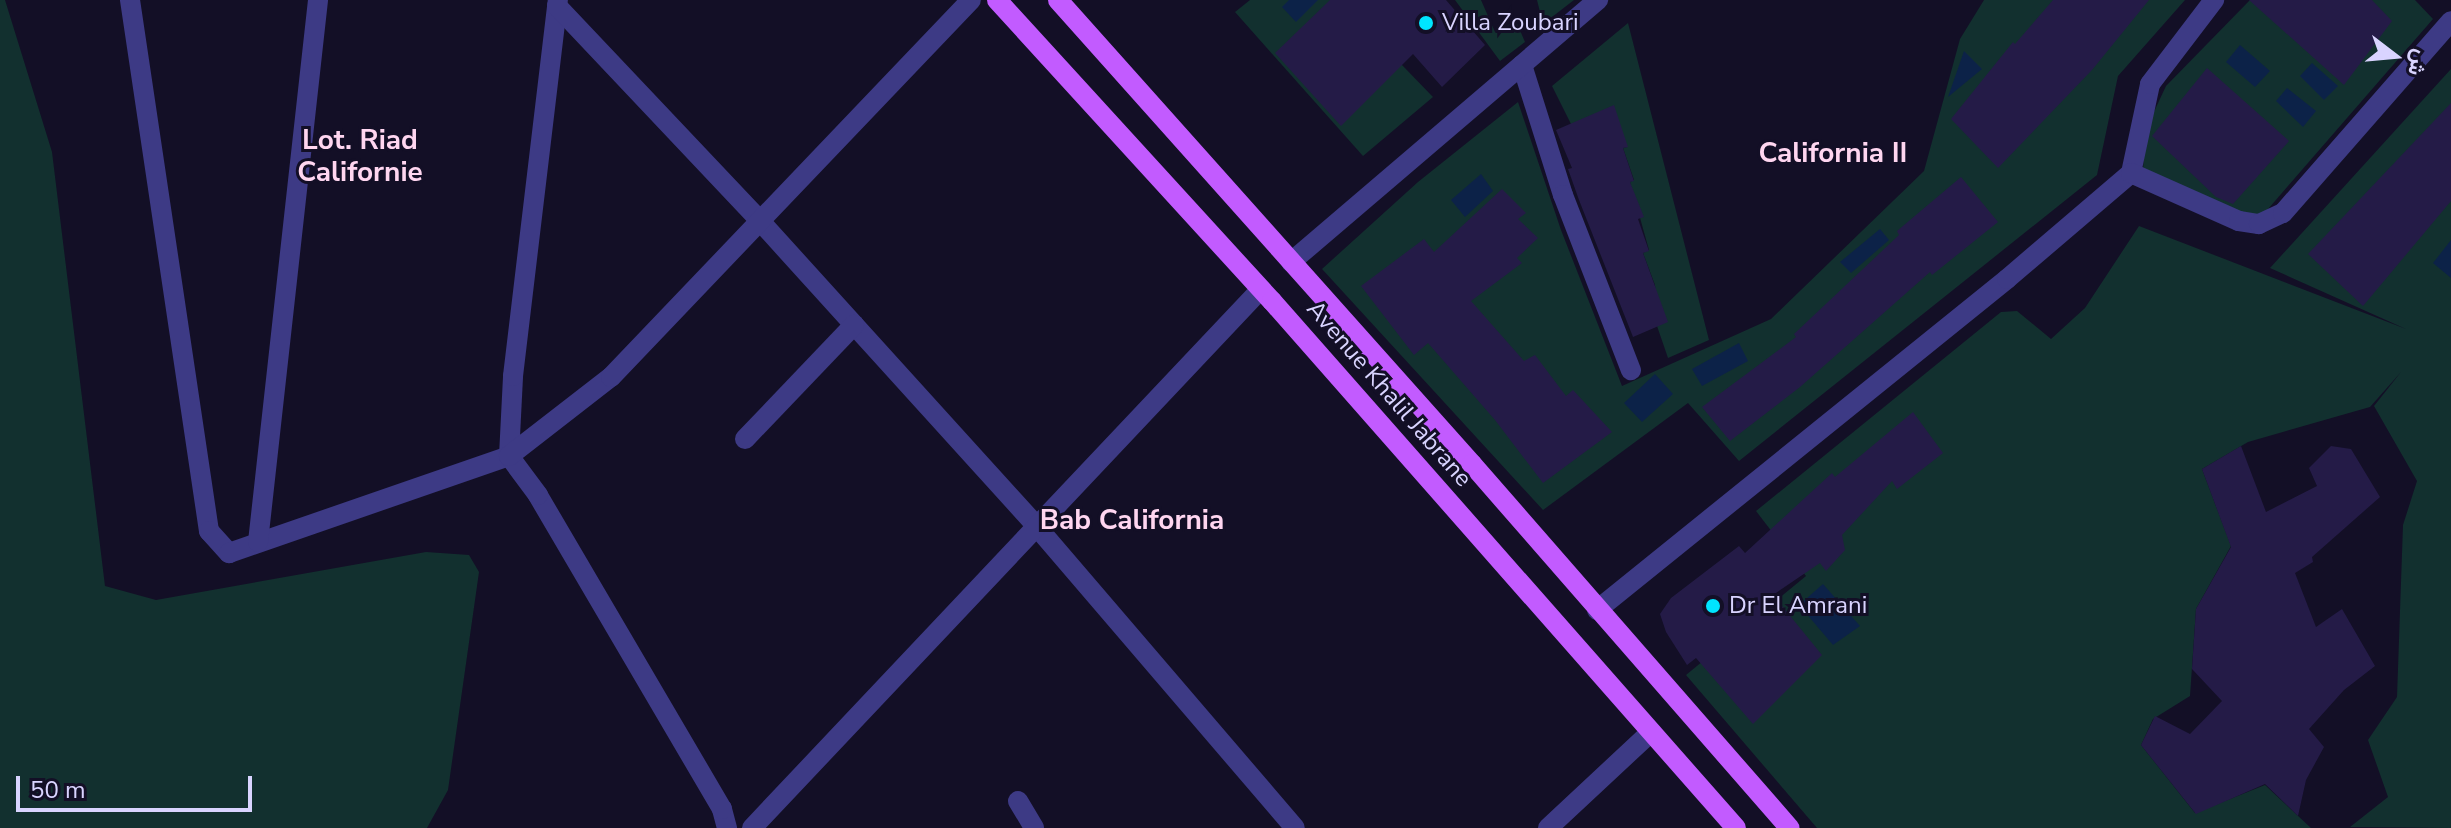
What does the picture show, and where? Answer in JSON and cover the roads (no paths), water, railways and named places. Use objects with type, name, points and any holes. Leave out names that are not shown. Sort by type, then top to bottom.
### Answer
[{"type":"main road","name":"Avenue Khalil Jabrane","points":[[997,0],[1261,289],[1736,828]]},
{"type":"main road","name":"Avenue Khalil Jabrane","points":[[1058,0],[1789,828]]},
{"type":"street","points":[[130,0],[209,531],[229,553],[509,456],[611,377],[971,0]]},
{"type":"street","points":[[258,542],[318,0]]},
{"type":"street","points":[[1291,262],[1598,0]]},
{"type":"street","points":[[1597,610],[2007,279],[2131,173],[2150,84],[2160,65],[2214,0]]},
{"type":"street","points":[[557,3],[760,221],[1037,527],[1295,828]]},
{"type":"street","points":[[557,3],[513,376],[509,456],[538,495],[714,795],[727,828]]},
{"type":"street","points":[[2131,173],[2239,221],[2270,222],[2283,213],[2451,21]]},
{"type":"street","points":[[1522,65],[1563,195],[1631,370]]},
{"type":"street","points":[[752,828],[1261,289]]},
{"type":"street","points":[[745,439],[854,325]]},
{"type":"street","points":[[1548,828],[1651,732]]},
{"type":"street","points":[[1018,801],[1034,828]]},
{"type":"water","points":[[1289,0],[1318,0],[1296,22],[1282,7]]},
{"type":"water","points":[[2240,45],[2270,71],[2255,87],[2226,62]]},
{"type":"water","points":[[1964,51],[1982,69],[1948,97]]},
{"type":"water","points":[[2312,63],[2338,86],[2324,100],[2300,76]]},
{"type":"water","points":[[2287,88],[2316,111],[2303,127],[2276,101]]},
{"type":"water","points":[[1481,174],[1493,191],[1465,217],[1451,200]]},
{"type":"water","points":[[1880,229],[1889,240],[1851,273],[1840,262]]},
{"type":"water","points":[[2451,240],[2451,278],[2433,263]]},
{"type":"water","points":[[1739,343],[1748,361],[1702,386],[1692,369]]},
{"type":"water","points":[[1655,374],[1673,394],[1642,422],[1624,403]]},
{"type":"water","points":[[1823,584],[1860,626],[1833,645],[1799,605]]},
{"type":"place","name":"Villa Zoubari","points":[[1426,23]]},
{"type":"place","name":"Dr El Amrani","points":[[1713,606]]},
{"type":"district","name":"California II","points":[[1833,153]]},
{"type":"district","name":"Lot. Riad Californie","points":[[360,156]]},
{"type":"district","name":"Bab California","points":[[1132,520]]}]
